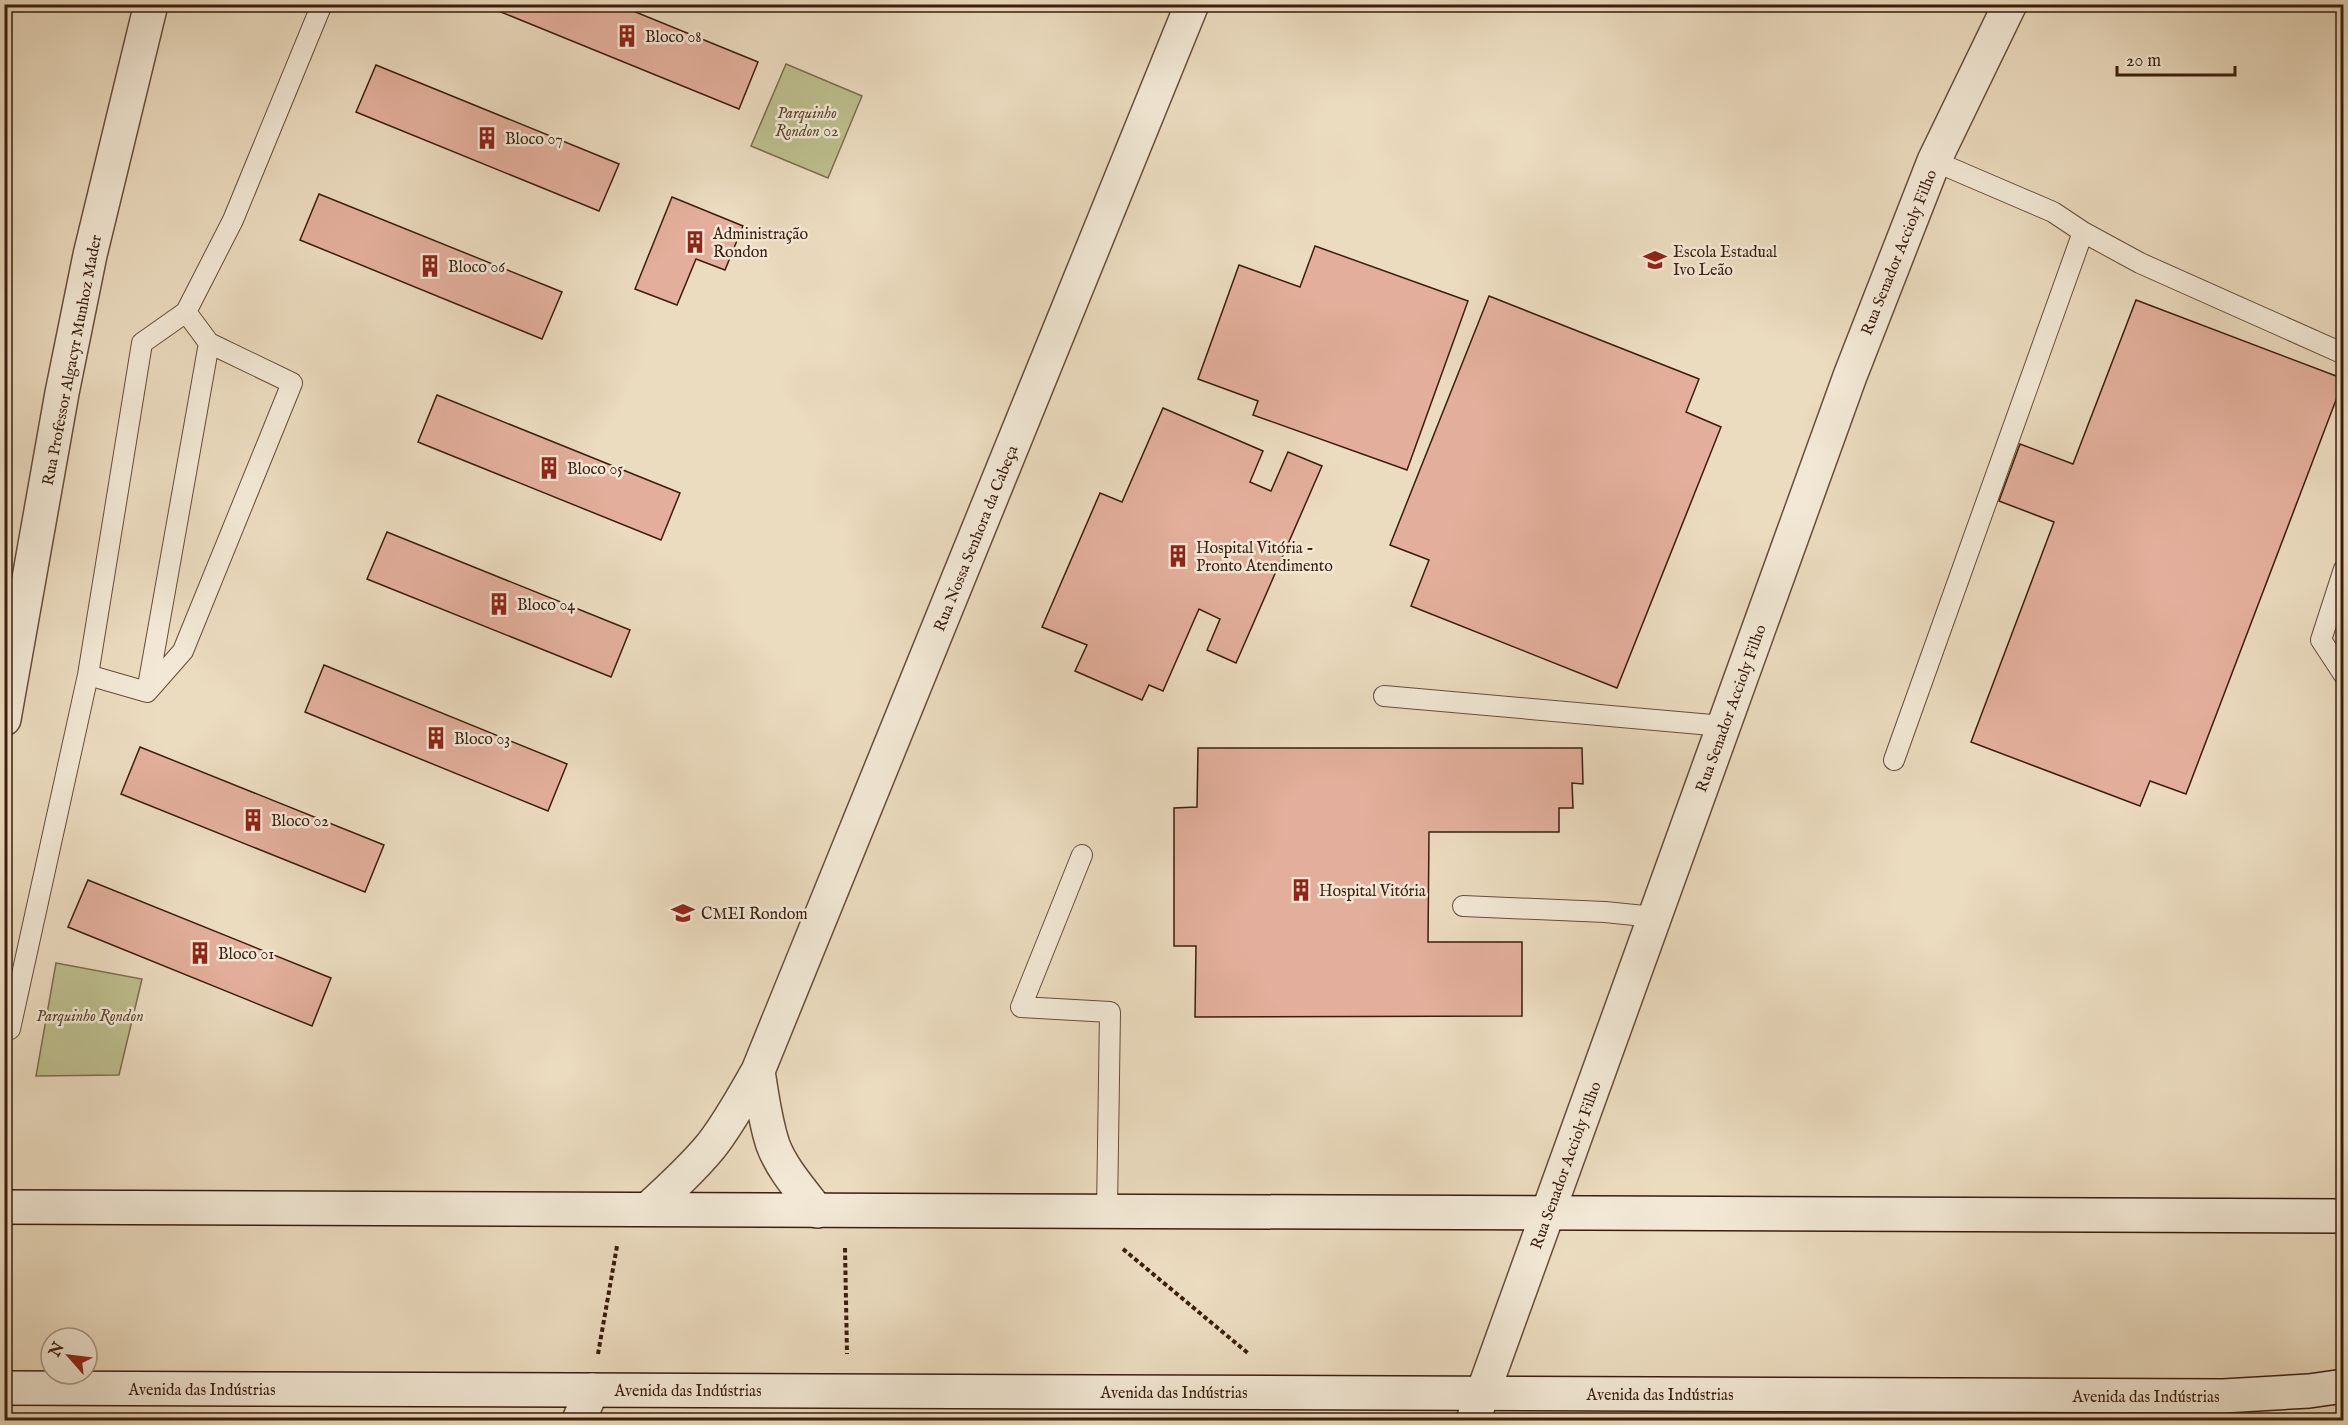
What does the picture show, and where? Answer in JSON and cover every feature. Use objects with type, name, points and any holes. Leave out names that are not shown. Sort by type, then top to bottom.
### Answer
[{"type":"main road","name":"Rua Professor Algacyr Munhoz Mader","points":[[4,719],[62,393],[88,267],[151,4]]},
{"type":"main road","name":"Rua Nossa Senhora da Cabeça","points":[[636,1209],[689,1170],[712,1145],[729,1122],[758,1071],[1192,4]]},
{"type":"main road","name":"Rua Senador Accioly Filho","points":[[1478,1407],[1850,376],[1934,161],[2010,4]]},
{"type":"main road","points":[[758,1071],[764,1113],[773,1146],[790,1176],[831,1210]]},
{"type":"main road","points":[[4,1207],[2343,1216]]},
{"type":"main road","name":"Avenida das Indústrias","points":[[4,1388],[848,1391],[1478,1407],[2223,1396],[2298,1392],[2343,1386]]},
{"type":"main road","points":[[579,1420],[592,1390]]},
{"type":"lane","points":[[9,1029],[88,675],[142,343],[186,312],[233,220],[322,4]]},
{"type":"lane","points":[[1934,161],[2053,212],[2083,232],[2140,263],[2343,354]]},
{"type":"lane","points":[[1894,760],[2083,232]]},
{"type":"lane","points":[[147,692],[183,651],[292,383],[209,343],[186,312]]},
{"type":"lane","points":[[147,692],[209,343]]},
{"type":"lane","points":[[2343,570],[2321,640],[2343,675]]},
{"type":"lane","points":[[88,675],[147,692]]},
{"type":"lane","points":[[1384,696],[1723,726]]},
{"type":"lane","points":[[1082,855],[1021,1007],[1110,1012],[1092,1211]]},
{"type":"lane","points":[[1463,906],[1605,912],[1654,917]]},
{"type":"path","points":[[592,1390],[636,1209]]},
{"type":"path","points":[[831,1210],[848,1391]]},
{"type":"path","points":[[1092,1211],[1250,1355]]},
{"type":"green space","name":"Parquinho Rondon 02","points":[[786,64],[862,96],[828,178],[751,146]]},
{"type":"green space","name":"Parquinho Rondon","points":[[56,963],[142,979],[119,1075],[36,1076]]},
{"type":"building","name":"Bloco 08","points":[[498,4],[616,4],[758,62],[739,109],[496,10]]},
{"type":"building","name":"Bloco 07","points":[[376,65],[619,164],[599,211],[356,112]]},
{"type":"building","name":"Bloco 06","points":[[319,194],[562,292],[542,339],[300,240]]},
{"type":"building","name":"Administração Rondon","points":[[672,197],[743,226],[725,270],[696,259],[677,305],[635,289]]},
{"type":"building","points":[[1315,246],[1468,301],[1407,470],[1253,415],[1258,401],[1198,379],[1239,265],[1300,287]]},
{"type":"building","points":[[1489,296],[1699,379],[1686,412],[1721,427],[1617,688],[1411,606],[1429,560],[1390,545]]},
{"type":"building","points":[[2136,300],[2344,379],[2186,794],[2150,781],[2140,806],[1971,742],[2054,522],[1999,501],[2020,444],[2073,464]]},
{"type":"building","name":"Bloco 05","points":[[437,395],[680,493],[661,540],[418,442]]},
{"type":"building","name":"Hospital Vitória - Pronto Atendimento","points":[[1163,408],[1263,451],[1250,482],[1271,491],[1288,452],[1322,466],[1236,663],[1207,650],[1220,619],[1199,609],[1163,691],[1149,685],[1142,700],[1075,671],[1087,645],[1042,627],[1100,493],[1122,502]]},
{"type":"building","name":"Bloco 04","points":[[387,532],[630,630],[611,677],[367,579]]},
{"type":"building","name":"Bloco 03","points":[[324,665],[567,764],[548,811],[305,712]]},
{"type":"building","name":"Bloco 02","points":[[140,747],[384,845],[365,892],[121,794]]},
{"type":"building","name":"Hospital Vitória","points":[[1198,748],[1582,748],[1583,784],[1572,783],[1573,808],[1559,808],[1559,832],[1429,832],[1428,942],[1522,942],[1522,1016],[1195,1017],[1196,946],[1174,946],[1174,808],[1197,807]]},
{"type":"building","name":"Bloco 01","points":[[88,880],[331,978],[312,1026],[68,927]]},
{"type":"place","name":"Bloco 08","points":[[627,36]]},
{"type":"place","name":"Bloco 07","points":[[487,138]]},
{"type":"place","name":"Administração Rondon","points":[[695,242]]},
{"type":"place","name":"Escola Estadual Ivo Leão","points":[[1655,260]]},
{"type":"place","name":"Bloco 06","points":[[430,266]]},
{"type":"place","name":"Bloco 05","points":[[549,468]]},
{"type":"place","name":"Hospital Vitória - Pronto Atendimento","points":[[1178,556]]},
{"type":"place","name":"Bloco 04","points":[[499,604]]},
{"type":"place","name":"Bloco 03","points":[[436,738]]},
{"type":"place","name":"Bloco 02","points":[[253,820]]},
{"type":"place","name":"Hospital Vitória","points":[[1301,890]]},
{"type":"place","name":"CMEI Rondom","points":[[683,913]]},
{"type":"place","name":"Bloco 01","points":[[200,953]]}]
